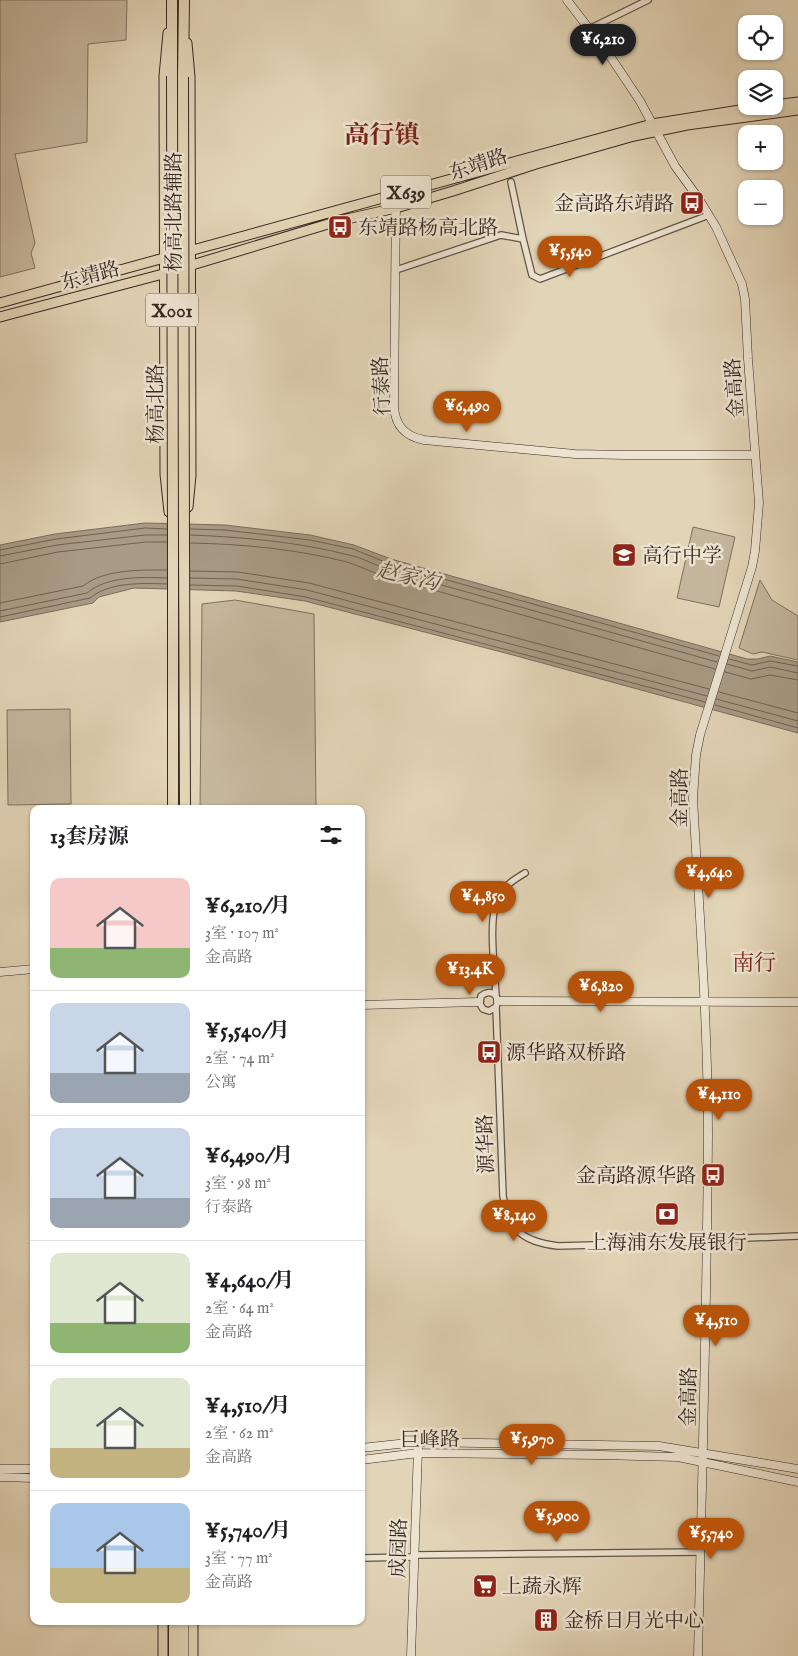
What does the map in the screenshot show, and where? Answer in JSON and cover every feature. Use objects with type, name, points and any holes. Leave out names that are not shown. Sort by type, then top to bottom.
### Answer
[{"type":"highway","name":"杨高北路","points":[[172,0],[173,805]]},
{"type":"highway","name":"杨高北路","points":[[184,0],[185,805]]},
{"type":"highway","points":[[174,1625],[174,1656]]},
{"type":"highway","points":[[183,1625],[183,1656]]},
{"type":"main road","name":"杨高北路辅路","points":[[172,0],[164,76],[162,259],[164,273],[165,474],[173,544]]},
{"type":"main road","name":"杨高北路辅路","points":[[184,0],[190,77],[190,252],[195,263],[190,375],[191,474],[184,545]]},
{"type":"main road","name":"金高路","points":[[567,0],[610,56],[640,101],[675,166],[709,215],[742,284],[745,299],[754,454],[759,503],[755,551],[752,567],[700,735],[695,762],[693,798],[705,1023],[708,1133],[704,1464],[698,1656]]},
{"type":"main road","points":[[783,104],[798,102]]},
{"type":"main road","name":"东靖路","points":[[0,317],[164,273],[338,221],[396,208],[536,164],[634,136],[654,128],[798,110]]},
{"type":"main road","name":"东靖路","points":[[0,303],[396,195],[654,128],[738,111]]},
{"type":"main road","name":"行泰路","points":[[396,195],[395,414],[401,429],[414,438],[575,454],[754,454]]},
{"type":"main road","points":[[0,972],[30,970]]},
{"type":"main road","points":[[497,1001],[798,1002]]},
{"type":"main road","points":[[365,1005],[480,1002]]},
{"type":"main road","name":"巨峰路","points":[[365,1448],[417,1442],[659,1446],[798,1469]]},
{"type":"main road","name":"成园路","points":[[410,1656],[415,1556],[417,1442]]},
{"type":"main road","name":"巨峰路","points":[[365,1460],[418,1454],[610,1455],[678,1458],[798,1482]]},
{"type":"main road","points":[[0,1469],[30,1468]]},
{"type":"main road","points":[[0,1477],[30,1478]]},
{"type":"main road","points":[[163,1625],[163,1656]]},
{"type":"main road","points":[[193,1625],[193,1656]]},
{"type":"street","points":[[589,29],[648,0]]},
{"type":"street","points":[[511,182],[532,275],[540,279],[709,215]]},
{"type":"street","points":[[396,270],[501,235],[523,239]]},
{"type":"street","name":"源华路","points":[[525,872],[505,887],[499,895],[493,918],[503,1196],[511,1224],[520,1234],[532,1240],[558,1246],[706,1242],[721,1239],[798,1236]]},
{"type":"street","points":[[486,993],[492,993],[497,1001],[492,1010],[486,1010],[481,1007],[481,996],[486,993]]},
{"type":"street","points":[[365,1558],[700,1552]]},
{"type":"shaded area","points":[[0,0],[127,0],[126,40],[88,44],[87,142],[15,154],[35,243],[31,253],[35,268],[0,277]]},
{"type":"shaded area","points":[[693,527],[735,537],[719,607],[677,598]]},
{"type":"shaded area","points":[[760,580],[772,600],[798,616],[798,660],[762,652],[753,654],[739,648]]},
{"type":"shaded area","points":[[235,600],[314,614],[316,805],[200,805],[202,604]]},
{"type":"shaded area","points":[[70,709],[71,804],[8,805],[7,710]]},
{"type":"water","name":"赵家沟","points":[[145,523],[225,525],[310,535],[354,545],[391,559],[747,659],[770,656],[798,662],[798,733],[513,655],[305,601],[236,591],[134,588],[99,597],[93,603],[0,622],[0,545],[55,534]]},
{"type":"place","name":"金高路东靖路","points":[[692,203]]},
{"type":"place","name":"东靖路杨高北路","points":[[340,227]]},
{"type":"place","name":"高行中学","points":[[624,555]]},
{"type":"place","name":"源华路双桥路","points":[[489,1052]]},
{"type":"place","name":"金高路源华路","points":[[713,1175]]},
{"type":"place","name":"上海浦东发展银行","points":[[667,1214]]},
{"type":"place","name":"上蔬永辉","points":[[485,1586]]},
{"type":"place","name":"金桥日月光中心","points":[[546,1620]]},
{"type":"district","name":"高行镇","points":[[382,134]]},
{"type":"district","name":"南行","points":[[754,962]]}]
